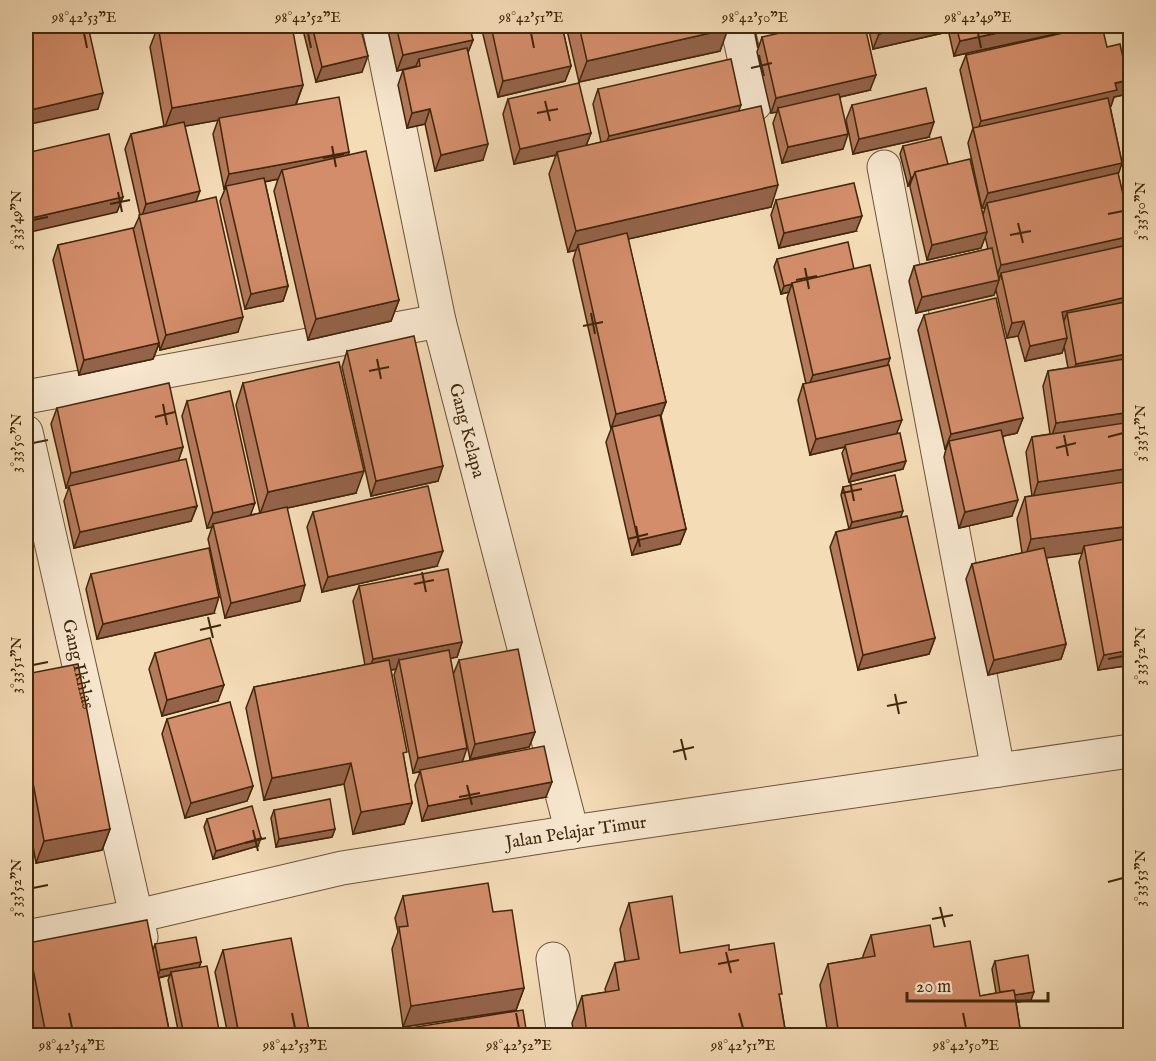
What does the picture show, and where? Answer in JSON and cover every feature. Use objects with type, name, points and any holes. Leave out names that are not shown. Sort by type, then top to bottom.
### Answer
[{"type":"street","name":"Gang Kelapa","points":[[379,26],[439,321],[572,832]]},
{"type":"street","points":[[737,26],[755,104]]},
{"type":"street","points":[[884,167],[998,770]]},
{"type":"street","points":[[26,397],[439,321]]},
{"type":"street","name":"Gang Ikhlas","points":[[26,432],[149,970]]},
{"type":"street","name":"Jalan Pelajar Timur","points":[[26,937],[134,906],[342,868],[572,832],[1131,751]]},
{"type":"street","points":[[553,959],[564,1035]]},
{"type":"building","points":[[26,26],[88,26],[103,93],[26,111]]},
{"type":"building","points":[[158,26],[292,26],[303,85],[172,108]]},
{"type":"building","points":[[312,26],[360,26],[368,56],[322,67]]},
{"type":"building","points":[[396,26],[469,26],[473,40],[403,55]]},
{"type":"building","points":[[491,26],[562,26],[571,66],[503,81]]},
{"type":"building","points":[[579,26],[727,26],[728,29],[587,61]]},
{"type":"building","points":[[811,26],[865,26],[876,75],[776,98],[762,37]]},
{"type":"building","points":[[877,26],[914,26],[879,34]]},
{"type":"building","points":[[956,26],[1029,26],[960,41]]},
{"type":"building","points":[[1102,26],[1107,47],[1120,44],[1128,80],[1115,83],[1117,90],[981,121],[966,55]]},
{"type":"building","points":[[467,48],[488,144],[441,155],[430,109],[412,113],[403,70],[420,66],[419,59]]},
{"type":"building","points":[[731,59],[741,105],[609,136],[598,89]]},
{"type":"building","points":[[579,83],[591,133],[520,149],[508,99]]},
{"type":"building","points":[[926,88],[934,122],[859,139],[852,105]]},
{"type":"building","points":[[839,94],[848,134],[788,147],[778,108]]},
{"type":"building","points":[[339,97],[349,152],[229,174],[219,118]]},
{"type":"building","points":[[1108,98],[1122,163],[988,193],[973,128]]},
{"type":"building","points":[[761,106],[778,185],[576,231],[557,152]]},
{"type":"building","points":[[184,122],[200,191],[146,204],[131,134]]},
{"type":"building","points":[[109,134],[123,197],[27,219],[26,153]]},
{"type":"building","points":[[941,137],[948,164],[915,172],[911,178],[903,146]]},
{"type":"building","points":[[366,151],[399,300],[316,319],[282,170]]},
{"type":"building","points":[[970,159],[987,232],[932,245],[915,172]]},
{"type":"building","points":[[1118,173],[1131,236],[1001,265],[987,203]]},
{"type":"building","points":[[264,178],[288,286],[251,294],[226,186]]},
{"type":"building","points":[[854,183],[862,216],[784,233],[776,200]]},
{"type":"building","points":[[216,197],[243,317],[166,335],[139,215]]},
{"type":"building","points":[[133,228],[159,343],[84,360],[58,245]]},
{"type":"building","points":[[627,233],[666,402],[616,414],[578,245]]},
{"type":"building","points":[[848,242],[854,269],[784,286],[777,259]]},
{"type":"building","points":[[1123,246],[1131,278],[1131,296],[1062,312],[1067,338],[1030,346],[1024,321],[1012,323],[1001,273]]},
{"type":"building","points":[[992,248],[999,280],[922,297],[914,266]]},
{"type":"building","points":[[870,265],[890,358],[813,375],[792,283]]},
{"type":"building","points":[[996,298],[1023,418],[951,434],[924,315]]},
{"type":"building","points":[[1131,301],[1131,353],[1076,364],[1067,313]]},
{"type":"building","points":[[414,336],[443,466],[376,481],[347,351]]},
{"type":"building","points":[[1131,358],[1131,412],[1056,423],[1048,371]]},
{"type":"building","points":[[339,362],[364,471],[268,492],[243,383]]},
{"type":"building","points":[[889,365],[902,420],[816,439],[803,384]]},
{"type":"building","points":[[169,383],[183,447],[71,473],[57,408]]},
{"type":"building","points":[[230,391],[255,503],[213,513],[187,401]]},
{"type":"building","points":[[660,415],[686,529],[638,540],[612,427]]},
{"type":"building","points":[[1131,422],[1131,468],[1038,482],[1032,437]]},
{"type":"building","points":[[1001,430],[1018,500],[965,512],[949,441]]},
{"type":"building","points":[[900,433],[906,461],[852,474],[845,445]]},
{"type":"building","points":[[186,459],[197,506],[80,532],[69,486]]},
{"type":"building","points":[[895,475],[903,511],[852,522],[843,487]]},
{"type":"building","points":[[1131,481],[1131,526],[1031,539],[1025,497]]},
{"type":"building","points":[[428,486],[443,551],[328,577],[313,512]]},
{"type":"building","points":[[287,507],[305,585],[231,603],[213,524]]},
{"type":"building","points":[[907,516],[935,638],[863,655],[836,532]]},
{"type":"building","points":[[1131,538],[1131,650],[1104,655],[1084,546]]},
{"type":"building","points":[[209,548],[219,597],[103,624],[91,574]]},
{"type":"building","points":[[1044,548],[1066,644],[994,660],[972,564]]},
{"type":"building","points":[[448,569],[462,642],[373,659],[359,586]]},
{"type":"building","points":[[26,594],[33,639],[26,641]]},
{"type":"building","points":[[210,638],[224,685],[167,700],[155,653]]},
{"type":"building","points":[[518,649],[535,732],[475,744],[459,660]]},
{"type":"building","points":[[449,650],[467,748],[418,758],[399,660]]},
{"type":"building","points":[[389,660],[407,752],[403,753],[412,803],[361,812],[351,763],[272,778],[254,687]]},
{"type":"building","points":[[78,664],[110,829],[44,841],[26,746],[26,674]]},
{"type":"building","points":[[230,702],[253,786],[191,803],[167,719]]},
{"type":"building","points":[[544,746],[552,782],[428,806],[420,770]]},
{"type":"building","points":[[330,799],[335,829],[279,839],[274,810]]},
{"type":"building","points":[[252,806],[261,838],[216,851],[207,819]]},
{"type":"building","points":[[488,883],[493,912],[512,910],[524,988],[411,1006],[399,927],[408,926],[403,896]]},
{"type":"building","points":[[672,896],[680,953],[729,945],[729,950],[774,943],[786,1035],[626,1035],[625,1028],[587,1034],[582,996],[619,990],[615,963],[639,959],[629,903]]},
{"type":"building","points":[[147,920],[170,1035],[46,1035],[28,943]]},
{"type":"building","points":[[930,925],[934,947],[970,941],[980,996],[1014,990],[1021,1035],[839,1035],[828,964],[875,956],[871,935]]},
{"type":"building","points":[[196,937],[201,962],[160,970],[155,944]]},
{"type":"building","points":[[291,938],[310,1035],[239,1035],[223,950]]},
{"type":"building","points":[[1028,955],[1034,992],[1015,995],[1014,990],[1000,992],[995,961]]},
{"type":"building","points":[[207,966],[219,1030],[184,1035],[171,972]]},
{"type":"building","points":[[523,1010],[527,1035],[398,1035],[397,1030]]},
{"type":"building","points":[[26,1017],[30,1035],[26,1035]]}]
